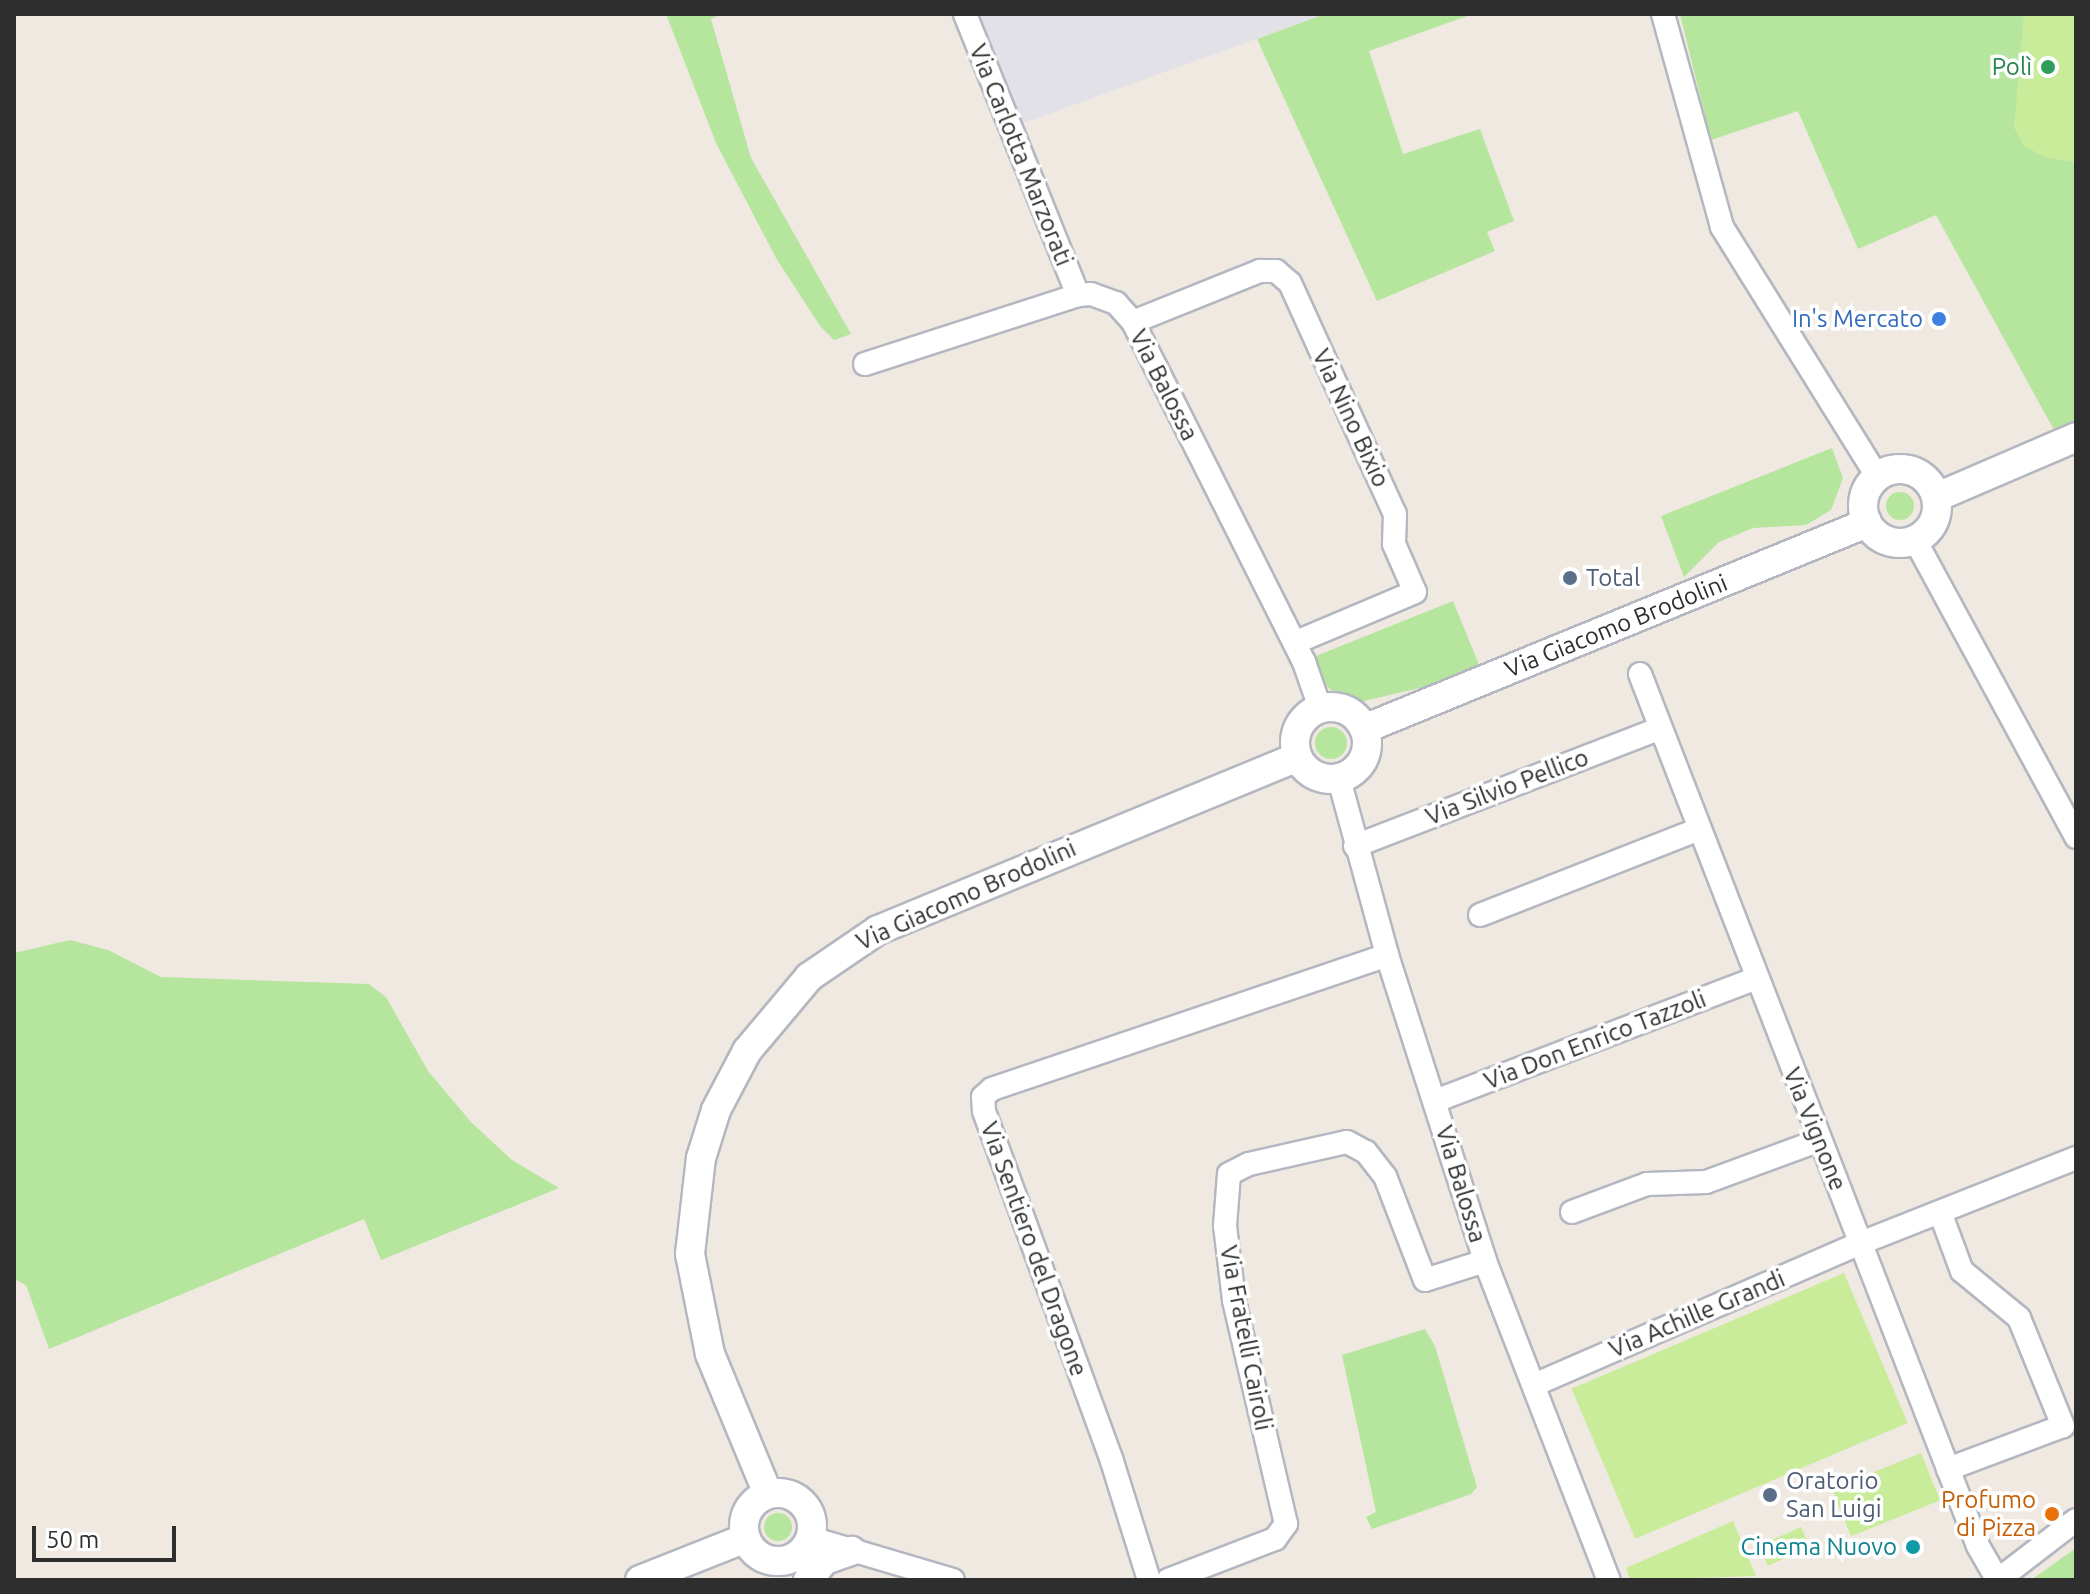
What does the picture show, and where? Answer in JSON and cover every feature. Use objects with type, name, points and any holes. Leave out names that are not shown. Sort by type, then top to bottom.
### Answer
[{"type":"street","name":"Via Carlotta Marzorati","points":[[965,14],[1078,295]]},
{"type":"street","points":[[1663,14],[1722,227],[1877,476]]},
{"type":"street","name":"Via Nino Bixio","points":[[1133,322],[1260,271],[1276,271],[1290,283],[1395,514],[1394,544],[1415,592],[1294,643]]},
{"type":"street","name":"Via Balossa","points":[[1078,295],[1109,299],[1133,322],[1294,643],[1320,708]]},
{"type":"street","points":[[865,364],[1078,295]]},
{"type":"street","points":[[1937,497],[2076,437]]},
{"type":"street","points":[[1896,468],[1917,472],[1937,497],[1936,518],[1915,540],[1888,541],[1867,523],[1863,503],[1877,476],[1896,468]]},
{"type":"street","name":"Via Giacomo Brodolini","points":[[1364,729],[1867,523]]},
{"type":"street","points":[[1915,540],[2076,837]]},
{"type":"street","name":"Via Vignone","points":[[1640,674],[1697,830],[1978,1546],[1998,1580]]},
{"type":"street","points":[[1320,708],[1345,709],[1364,729],[1363,760],[1339,779],[1310,773],[1297,757],[1298,727],[1320,708]]},
{"type":"street","name":"Via Silvio Pellico","points":[[1355,846],[1659,729]]},
{"type":"street","name":"Via Giacomo Brodolini","points":[[768,1494],[710,1354],[690,1254],[693,1199],[707,1136],[747,1051],[809,977],[887,925],[1297,757]]},
{"type":"street","name":"Via Balossa","points":[[1339,779],[1387,955],[1485,1261],[1609,1580]]},
{"type":"street","points":[[1480,915],[1697,830]]},
{"type":"street","name":"Via Sentiero del Dragone","points":[[1149,1580],[1112,1461],[984,1111],[983,1097],[992,1089],[1387,955]]},
{"type":"street","name":"Via Don Enrico Tazzoli","points":[[1435,1101],[1755,979]]},
{"type":"street","points":[[1572,1212],[1647,1184],[1706,1182],[1820,1140]]},
{"type":"street","name":"Via Fratelli Cairoli","points":[[1168,1580],[1275,1539],[1286,1524],[1234,1300],[1225,1226],[1229,1174],[1249,1164],[1347,1142],[1366,1152],[1385,1176],[1425,1280],[1485,1261]]},
{"type":"street","name":"Via Achille Grandi","points":[[1534,1385],[1861,1243],[2076,1158]]},
{"type":"street","points":[[1940,1212],[1962,1271],[2019,1318],[2063,1426],[1948,1469]]},
{"type":"street","points":[[784,1493],[802,1501],[812,1518],[811,1538],[791,1570],[767,1559],[746,1538],[749,1508],[768,1494],[784,1493]]},
{"type":"street","points":[[1998,1580],[2076,1520]]},
{"type":"street","points":[[640,1580],[746,1538]]},
{"type":"street","points":[[811,1538],[953,1580]]},
{"type":"street","points":[[808,1580],[825,1560],[851,1551]]},
{"type":"shaded area","points":[[973,14],[1325,14],[1018,125]]},
{"type":"green space","points":[[666,14],[722,14],[711,19],[751,158],[851,334],[834,340],[820,326],[776,258],[716,143]]},
{"type":"green space","points":[[1325,14],[1473,14],[1369,51],[1403,154],[1480,129],[1514,221],[1487,232],[1495,251],[1377,301],[1257,39]]},
{"type":"green space","points":[[1680,14],[2024,14],[2027,22],[2014,127],[2024,145],[2045,157],[2076,162],[2076,420],[2054,430],[1936,215],[1858,249],[1798,111],[1711,140]]},
{"type":"green space","name":"Polì","points":[[2024,14],[2076,14],[2076,162],[2045,157],[2024,145],[2014,127]]},
{"type":"green space","points":[[1832,448],[1843,478],[1831,510],[1806,525],[1753,528],[1719,542],[1684,577],[1661,516]]},
{"type":"green space","points":[[1900,492],[1910,496],[1914,506],[1910,516],[1900,520],[1890,516],[1886,506],[1890,496]]},
{"type":"green space","points":[[1453,601],[1479,665],[1428,686],[1347,705],[1327,686],[1311,658]]},
{"type":"green space","points":[[1331,727],[1342,732],[1347,743],[1342,754],[1331,759],[1320,754],[1315,743],[1320,732]]},
{"type":"green space","points":[[70,940],[108,950],[161,977],[369,984],[386,997],[428,1071],[471,1122],[512,1160],[559,1188],[381,1260],[364,1219],[49,1349],[26,1285],[14,1279],[14,953]]},
{"type":"green space","points":[[1844,1273],[1908,1423],[1635,1539],[1572,1389]]},
{"type":"green space","points":[[1425,1329],[1435,1346],[1477,1487],[1471,1494],[1372,1529],[1366,1517],[1376,1512],[1342,1355]]},
{"type":"green space","points":[[1921,1453],[1940,1500],[1851,1536],[1832,1489]]},
{"type":"green space","points":[[778,1513],[788,1517],[792,1527],[788,1537],[778,1541],[768,1537],[764,1527],[768,1517]]},
{"type":"green space","points":[[1733,1521],[1756,1576],[1630,1580],[1626,1568]]},
{"type":"green space","points":[[1801,1527],[1810,1547],[1768,1566],[1759,1546]]},
{"type":"green space","points":[[2076,1548],[2076,1580],[2031,1580],[2055,1563]]},
{"type":"place","name":"Polì","points":[[2048,67]]},
{"type":"place","name":"In's Mercato","points":[[1939,319]]},
{"type":"place","name":"Total","points":[[1570,578]]},
{"type":"place","name":"Oratorio San Luigi","points":[[1770,1495]]},
{"type":"place","name":"Profumo di Pizza","points":[[2052,1514]]},
{"type":"place","name":"Cinema Nuovo","points":[[1913,1547]]}]
